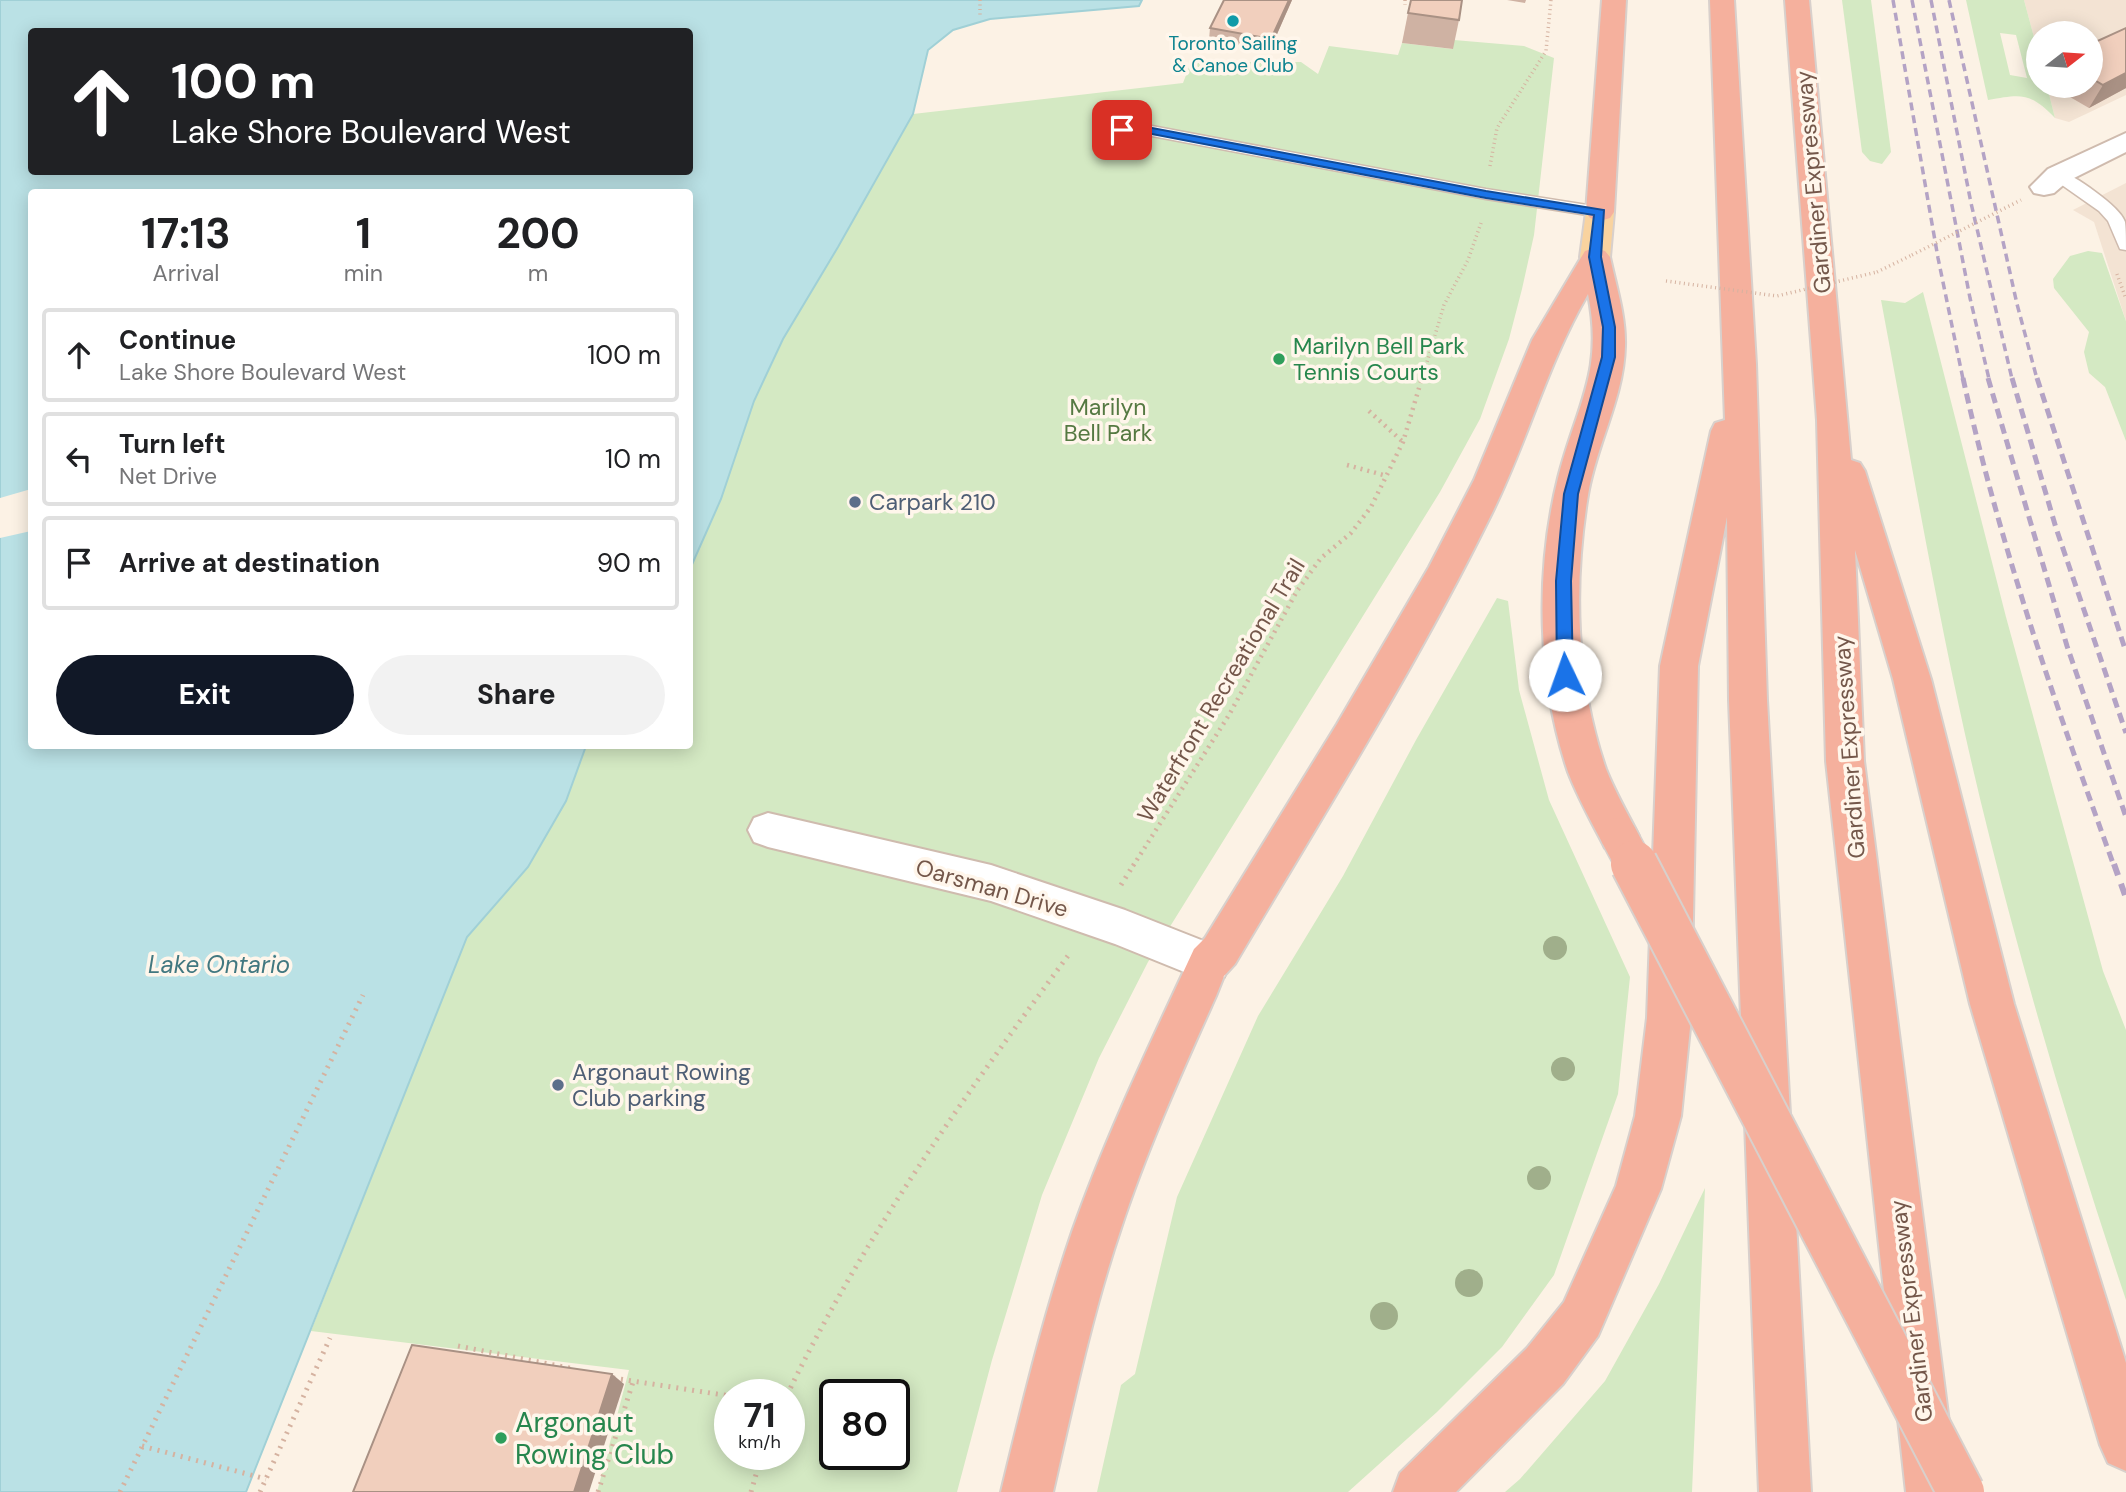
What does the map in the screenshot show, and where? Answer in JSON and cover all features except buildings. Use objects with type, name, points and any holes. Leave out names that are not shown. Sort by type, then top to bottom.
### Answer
[{"type":"highway","points":[[1600,212],[1614,0]]},
{"type":"highway","points":[[1723,0],[1740,364],[1748,701],[1785,1492]]},
{"type":"highway","name":"Gardiner Expressway","points":[[1797,0],[1833,420],[1845,761],[1932,1492]]},
{"type":"highway","points":[[1595,257],[1609,327],[1609,357],[1571,494],[1562,627],[1565,675],[1578,741],[1587,771],[1619,836],[1961,1492]]},
{"type":"highway","points":[[1027,1492],[1050,1393],[1097,1229],[1149,1094],[1209,963],[1220,951],[1417,621],[1474,515],[1516,422],[1535,368],[1561,313],[1595,257]]},
{"type":"highway","points":[[1419,1492],[1545,1366],[1581,1319],[1638,1189],[1658,1115],[1669,1018],[1679,666],[1740,364]]},
{"type":"highway","points":[[1833,420],[1912,679],[1992,1004],[2126,1445]]},
{"type":"main road","points":[[1595,257],[1600,212]]},
{"type":"street","points":[[2041,187],[2126,141]]},
{"type":"street","name":"Oarsman Drive","points":[[768,830],[991,883],[1125,929],[1209,963]]},
{"type":"lane","points":[[1122,130],[1152,131],[1486,194],[1600,212]]},
{"type":"lane","points":[[2041,187],[2105,207],[2116,219],[2126,245]]},
{"type":"path","points":[[979,17],[980,0]]},
{"type":"path","name":"Waterfront Recreational Trail","points":[[1120,887],[1229,715],[1297,591],[1321,558],[1371,507],[1387,476],[1403,442],[1444,305],[1476,240],[1497,128],[1546,51],[1551,0]]},
{"type":"path","points":[[1667,281],[1777,296],[1877,272],[2041,187]]},
{"type":"path","points":[[1369,411],[1403,442]]},
{"type":"path","points":[[1347,465],[1387,476]]},
{"type":"path","points":[[794,1379],[811,1341],[894,1200],[950,1116],[1072,950]]},
{"type":"path","points":[[120,1492],[363,995]]},
{"type":"path","points":[[260,1492],[330,1338]]},
{"type":"path","points":[[458,1346],[582,1371]]},
{"type":"path","points":[[608,1376],[714,1393]]},
{"type":"path","points":[[598,1492],[633,1382]]},
{"type":"path","points":[[142,1446],[266,1479]]},
{"type":"path","points":[[751,1492],[757,1470]]},
{"type":"shaded area","points":[[2024,0],[2126,0],[2126,95],[2069,122],[2055,118],[2050,98],[2104,98],[2104,21],[2030,21]]},
{"type":"shaded area","points":[[2126,183],[2126,321],[2094,222],[2073,210]]},
{"type":"green space","points":[[1842,0],[1871,0],[1891,152],[1882,164],[1870,161],[1862,152]]},
{"type":"green space","points":[[1966,0],[2024,0],[2030,21],[2026,21],[2026,74],[2016,35],[2000,33],[2010,75],[2026,78],[2026,98],[1988,100]]},
{"type":"green space","name":"Marilyn Bell Park","points":[[1454,40],[1524,46],[1554,58],[1534,235],[1509,339],[1480,419],[1440,492],[1148,962],[1099,1058],[1042,1195],[992,1360],[957,1492],[597,1492],[629,1370],[311,1331],[467,936],[528,867],[566,801],[585,749],[693,749],[693,562],[721,499],[754,401],[783,339],[913,114],[1183,83],[1191,62],[1301,62],[1318,74],[1329,46],[1398,55],[1402,43],[1452,49]]},
{"type":"green space","points":[[2028,98],[2050,98],[2055,118],[2039,103]]},
{"type":"green space","points":[[2088,251],[2102,253],[2126,321],[2126,441],[2105,387],[2089,373],[2084,352],[2089,332],[2054,288],[2053,279],[2070,256]]},
{"type":"green space","points":[[1923,292],[2006,617],[2103,971],[2126,1030],[2126,1300],[2071,1128],[2021,955],[1990,839],[1945,638],[1881,300],[1905,303]]},
{"type":"green space","points":[[1497,598],[1508,601],[1519,690],[1549,800],[1630,977],[1618,1094],[1554,1275],[1502,1347],[1437,1412],[1348,1492],[1097,1492],[1121,1385],[1135,1374],[1177,1197],[1258,1016],[1343,876]]},
{"type":"green space","points":[[1705,1188],[1692,1492],[1505,1492],[1520,1479],[1605,1381],[1659,1284]]},
{"type":"water","name":"Lake Ontario","points":[[0,0],[1142,0],[1139,6],[990,19],[953,30],[928,50],[913,114],[783,339],[754,401],[721,499],[693,562],[693,189],[28,189],[28,749],[585,749],[566,801],[528,867],[467,937],[246,1492],[0,1492]]},
{"type":"pier","points":[[28,490],[28,532],[0,538],[0,498]]},
{"type":"railway","points":[[1893,0],[1938,258],[1963,379]]},
{"type":"railway","points":[[1912,0],[1970,298],[1989,379]]},
{"type":"railway","points":[[1931,0],[1971,203],[2012,379]]},
{"type":"railway","points":[[1949,0],[2017,304],[2037,379]]},
{"type":"railway","points":[[1963,378],[2011,563],[2050,685],[2114,866]]},
{"type":"railway","points":[[1988,378],[2067,646],[2126,817]]},
{"type":"railway","points":[[2012,378],[2056,528],[2126,733]]},
{"type":"railway","points":[[2037,378],[2126,652]]},
{"type":"railway","points":[[2114,864],[2126,898]]},
{"type":"place","name":"Toronto Sailing & Canoe Club","points":[[1233,21]]},
{"type":"place","name":"Marilyn Bell Park Tennis Courts","points":[[1279,359]]},
{"type":"place","name":"Carpark 210","points":[[855,502]]},
{"type":"place","name":"Argonaut Rowing Club parking","points":[[558,1085]]},
{"type":"place","name":"Argonaut Rowing Club","points":[[501,1438]]},
{"type":"route","points":[[1122,130],[1152,131],[1486,194],[1600,212],[1595,257],[1609,327],[1609,357],[1571,494],[1562,627],[1565,675]]}]
